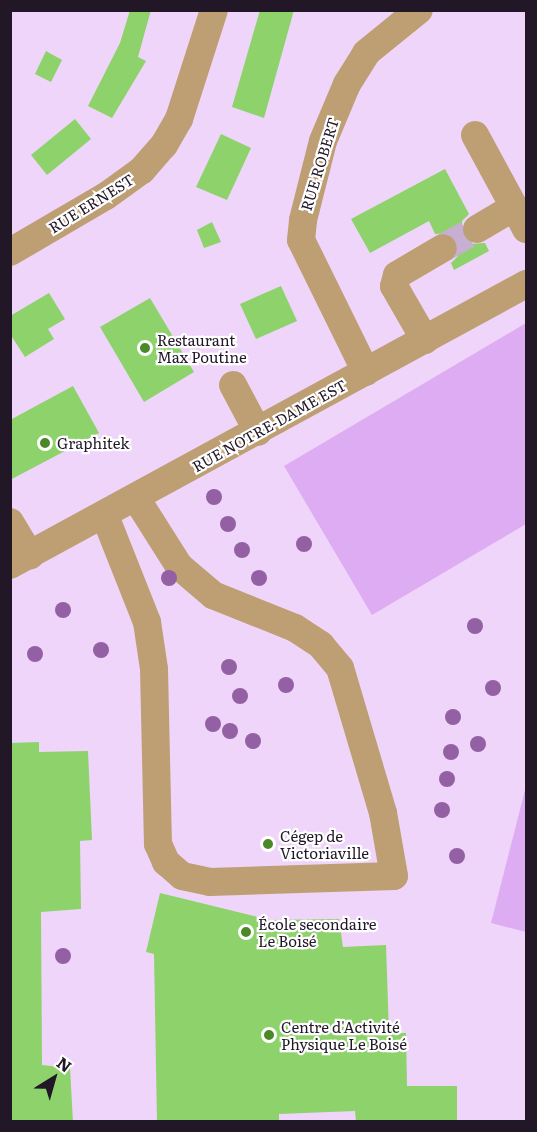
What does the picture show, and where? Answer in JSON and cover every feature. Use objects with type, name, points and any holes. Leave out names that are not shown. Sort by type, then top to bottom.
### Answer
[{"type":"street","name":"RUE ERNEST","points":[[10,252],[106,196],[142,170],[164,145],[179,119],[214,10]]},
{"type":"street","name":"RUE ROBERT","points":[[366,372],[301,240],[303,220],[323,141],[346,84],[366,53],[419,10]]},
{"type":"street","points":[[476,135],[520,218],[477,229]]},
{"type":"street","points":[[424,340],[394,286],[397,275],[443,248]]},
{"type":"street","name":"RUE NOTRE-DAME EST","points":[[20,560],[105,516],[526,284]]},
{"type":"street","points":[[232,385],[258,432]]},
{"type":"street","points":[[105,516],[147,622],[154,669],[158,844],[166,862],[182,876],[210,882],[394,876],[384,813],[340,668],[321,645],[295,628],[213,595],[179,566],[136,498]]},
{"type":"street","points":[[10,522],[20,560]]},
{"type":"shaded area","points":[[526,323],[526,524],[372,615],[284,466]]},
{"type":"shaded area","points":[[526,786],[526,932],[491,923]]},
{"type":"building","points":[[130,10],[151,10],[138,57],[146,61],[112,118],[88,106],[120,43]]},
{"type":"building","points":[[260,10],[294,10],[264,118],[232,107]]},
{"type":"building","points":[[46,51],[62,60],[51,82],[35,74]]},
{"type":"building","points":[[75,119],[91,139],[47,175],[31,155]]},
{"type":"building","points":[[221,134],[251,148],[227,200],[196,187]]},
{"type":"building","points":[[445,169],[469,214],[462,221],[463,237],[469,244],[485,243],[489,251],[454,270],[451,263],[458,256],[457,240],[451,233],[435,234],[429,221],[370,253],[351,219]]},
{"type":"building","points":[[212,222],[221,242],[204,248],[197,230]]},
{"type":"building","points":[[281,286],[297,321],[256,339],[240,304]]},
{"type":"building","points":[[49,293],[65,319],[48,329],[54,339],[25,357],[10,334],[10,316]]},
{"type":"building","points":[[150,298],[194,372],[144,402],[100,327]]},
{"type":"building","name":"Graphitek","points":[[73,386],[99,433],[10,480],[10,420]]},
{"type":"building","points":[[39,742],[39,752],[88,751],[92,840],[80,841],[81,909],[41,912],[42,1065],[70,1068],[73,1122],[10,1122],[10,743]]},
{"type":"building","name":"École secondaire Le Boisé","points":[[160,893],[270,920],[339,919],[343,947],[386,945],[389,1033],[406,1033],[407,1086],[457,1086],[457,1122],[356,1122],[355,1111],[279,1114],[279,1122],[157,1122],[154,954],[146,952]]},
{"type":"tunnel","points":[[443,248],[477,229]]},
{"type":"place","name":"Restaurant Max Poutine","points":[[145,348]]},
{"type":"place","name":"Graphitek","points":[[45,443]]},
{"type":"place","name":"Cégep de Victoriaville","points":[[268,844]]},
{"type":"place","name":"École secondaire Le Boisé","points":[[246,932]]},
{"type":"place","name":"Centre d'Activité Physique Le Boisé","points":[[269,1035]]}]
